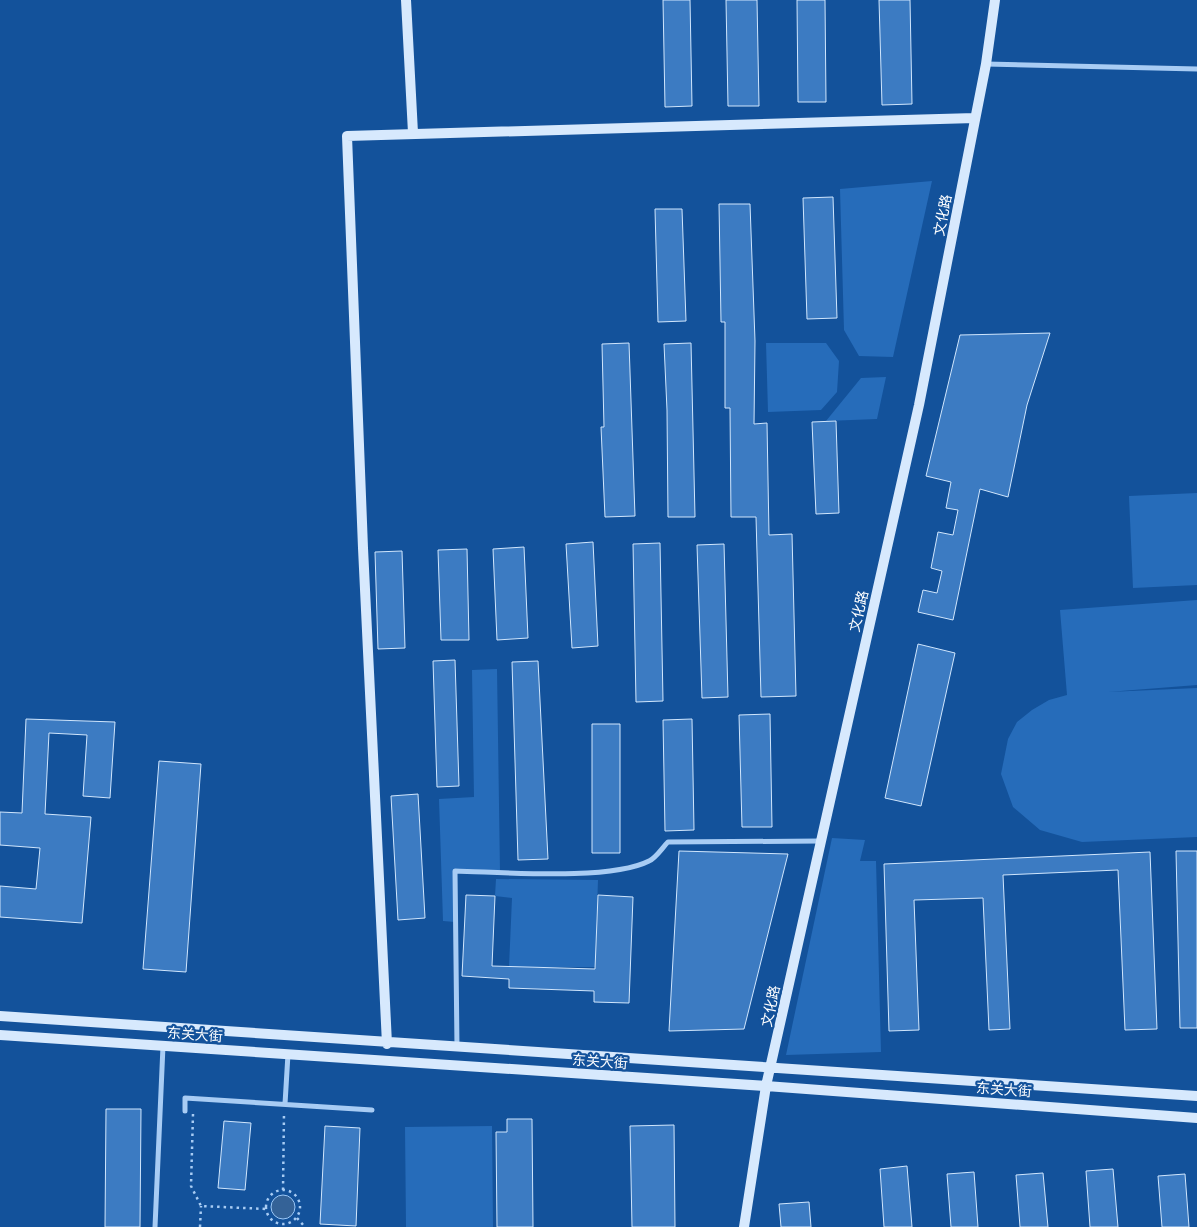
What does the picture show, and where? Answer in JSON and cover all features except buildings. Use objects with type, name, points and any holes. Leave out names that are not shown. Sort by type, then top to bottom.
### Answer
[{"type":"street","points":[[406,0],[413,132]]},
{"type":"street","name":"文化路","points":[[744,1227],[766,1086],[919,404],[986,64],[995,0]]},
{"type":"street","points":[[986,64],[1197,69]]},
{"type":"street","points":[[388,1044],[363,548],[347,136],[413,132],[975,118]]},
{"type":"street","points":[[457,1047],[455,871],[575,873],[631,868],[652,860],[668,842],[820,841]]},
{"type":"street","name":"东关大街","points":[[0,1016],[388,1044],[771,1067],[1197,1096]]},
{"type":"street","name":"东关大街","points":[[0,1035],[766,1086],[1197,1118]]},
{"type":"street","points":[[155,1227],[164,1045]]},
{"type":"street","points":[[284,1104],[288,1054]]},
{"type":"street","points":[[185,1111],[186,1098],[372,1110]]},
{"type":"path","points":[[194,1099],[191,1186],[201,1206],[200,1227]]},
{"type":"path","points":[[283,1190],[284,1104]]},
{"type":"path","points":[[283,1190],[297,1197],[300,1208],[297,1218],[287,1225],[275,1223],[267,1214],[266,1209],[266,1203],[272,1194],[283,1190]]},
{"type":"path","points":[[201,1206],[266,1209]]},
{"type":"path","points":[[297,1218],[305,1227]]},
{"type":"shaded area","points":[[932,181],[893,357],[859,356],[844,330],[840,189]]},
{"type":"shaded area","points":[[766,343],[826,343],[839,361],[837,392],[821,410],[768,412]]},
{"type":"shaded area","points":[[886,377],[877,419],[826,421],[861,378]]},
{"type":"shaded area","points":[[1197,493],[1197,585],[1133,588],[1129,496]]},
{"type":"shaded area","points":[[1197,600],[1197,685],[1108,692],[1197,688],[1197,837],[1082,842],[1040,830],[1013,807],[1001,774],[1008,739],[1017,722],[1049,700],[1067,695],[1060,610]]},
{"type":"shaded area","points":[[497,669],[500,872],[455,871],[455,922],[443,921],[439,799],[474,797],[472,670]]},
{"type":"shaded area","points":[[832,838],[865,840],[860,861],[876,861],[881,1052],[786,1055]]},
{"type":"shaded area","points":[[496,879],[598,880],[595,967],[509,967],[512,898],[495,896]]},
{"type":"shaded area","points":[[492,1126],[493,1227],[406,1227],[405,1127]]},
{"type":"shaded area","points":[[283,1195],[292,1198],[295,1207],[292,1216],[283,1219],[274,1216],[271,1207],[274,1198]]}]
